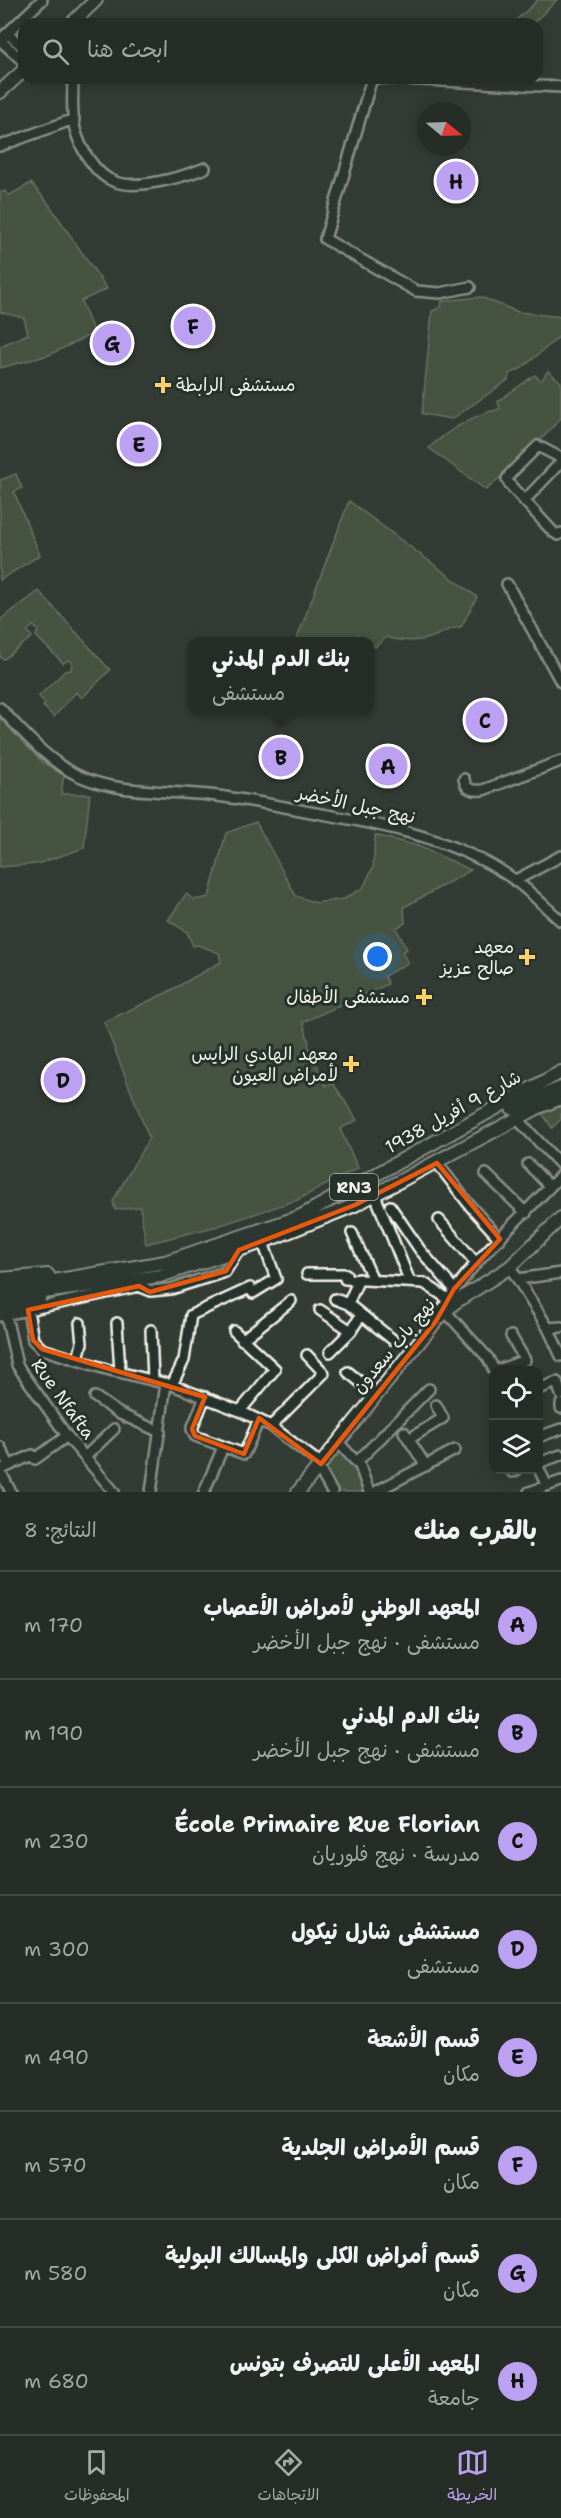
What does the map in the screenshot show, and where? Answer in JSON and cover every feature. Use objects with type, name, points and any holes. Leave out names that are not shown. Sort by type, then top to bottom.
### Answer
[{"type":"main road","points":[[77,18],[96,0]]},
{"type":"main road","points":[[87,18],[106,0]]},
{"type":"main road","points":[[0,92],[18,76]]},
{"type":"main road","points":[[0,100],[18,84]]},
{"type":"main road","name":"شارع 9 أفريل 1938","points":[[302,1222],[561,1072]]},
{"type":"main road","name":"شارع 9 أفريل 1938","points":[[302,1222],[509,1109],[543,1093],[561,1088]]},
{"type":"main road","name":"شارع 9 أفريل 1938","points":[[0,1279],[166,1274],[239,1250],[263,1242],[541,1099],[561,1093]]},
{"type":"main road","name":"شارع 9 أفريل 1938","points":[[2,1314],[302,1222],[375,1195],[561,1098]]},
{"type":"main road","name":"نهج باب سعدون","points":[[298,1492],[447,1305],[454,1303],[510,1267],[561,1218]]},
{"type":"main road","name":"شارع 9 أفريل 1938","points":[[0,1290],[134,1274]]},
{"type":"main road","name":"شارع 9 أفريل 1938","points":[[0,1298],[134,1274]]},
{"type":"street","points":[[23,18],[42,0]]},
{"type":"street","points":[[2,38],[18,23]]},
{"type":"street","points":[[2,38],[18,45]]},
{"type":"street","points":[[2,38],[18,55]]},
{"type":"street","points":[[73,84],[74,119],[83,149],[98,169],[113,181],[132,183],[163,180],[205,168]]},
{"type":"street","points":[[370,84],[325,238],[416,291],[440,293],[470,287]]},
{"type":"street","points":[[501,84],[561,87]]},
{"type":"street","points":[[0,146],[74,119]]},
{"type":"street","points":[[560,534],[524,501],[507,479],[538,446],[561,458]]},
{"type":"street","points":[[524,501],[561,462]]},
{"type":"street","points":[[507,584],[561,682]]},
{"type":"street","name":"نهج جبل الأخضر","points":[[0,708],[50,758],[79,776],[120,789],[236,798],[390,827],[448,845],[498,869],[516,880],[561,921]]},
{"type":"street","points":[[464,779],[467,788],[483,790],[561,761]]},
{"type":"street","points":[[516,880],[561,856]]},
{"type":"street","points":[[517,1119],[561,1165]]},
{"type":"street","points":[[437,1163],[471,1207],[501,1239]]},
{"type":"street","points":[[528,1164],[550,1187]]},
{"type":"street","points":[[486,1174],[526,1214]]},
{"type":"street","points":[[447,1305],[454,1289],[476,1263],[526,1214],[561,1175]]},
{"type":"street","points":[[375,1195],[410,1282]]},
{"type":"street","points":[[390,1206],[420,1250],[454,1289]]},
{"type":"street","points":[[439,1220],[476,1263]]},
{"type":"street","points":[[352,1233],[373,1280]]},
{"type":"street","points":[[151,1492],[169,1384],[184,1360],[191,1316],[250,1288],[253,1293],[276,1279],[263,1242]]},
{"type":"street","points":[[2,1314],[139,1286],[151,1291],[171,1289],[225,1272],[239,1250]]},
{"type":"street","points":[[510,1267],[548,1329],[561,1356]]},
{"type":"street","points":[[518,1279],[561,1273]]},
{"type":"street","points":[[307,1274],[346,1274],[345,1279],[424,1283],[447,1305],[493,1366]]},
{"type":"street","points":[[348,1304],[359,1280]]},
{"type":"street","points":[[335,1299],[348,1304],[392,1339]]},
{"type":"street","points":[[242,1340],[291,1301]]},
{"type":"street","points":[[28,1310],[34,1344],[120,1372],[169,1384],[271,1426],[320,1465],[332,1492]]},
{"type":"street","points":[[320,1310],[351,1331]]},
{"type":"street","name":"Rue Nfafta","points":[[2,1314],[17,1365],[67,1436],[114,1492]]},
{"type":"street","points":[[330,1352],[351,1331],[361,1315]]},
{"type":"street","points":[[78,1359],[82,1343],[80,1323]]},
{"type":"street","points":[[117,1323],[120,1372]]},
{"type":"street","points":[[548,1329],[561,1327]]},
{"type":"street","points":[[151,1330],[153,1380]]},
{"type":"street","points":[[234,1331],[275,1369],[240,1412]]},
{"type":"street","points":[[509,1366],[525,1360],[511,1336]]},
{"type":"street","points":[[271,1426],[324,1373],[307,1355]]},
{"type":"street","points":[[348,1372],[376,1395]]},
{"type":"street","points":[[543,1387],[557,1382],[561,1395]]},
{"type":"street","points":[[357,1462],[429,1389]]},
{"type":"street","points":[[96,1397],[120,1414],[160,1432]]},
{"type":"street","points":[[205,1397],[192,1432],[195,1436],[241,1455],[246,1453],[258,1420]]},
{"type":"street","points":[[426,1466],[407,1435],[443,1418],[436,1405]]},
{"type":"street","points":[[543,1435],[561,1429]]},
{"type":"street","points":[[85,1457],[114,1430]]},
{"type":"street","points":[[3,1469],[32,1455],[35,1459],[67,1436]]},
{"type":"street","points":[[338,1442],[357,1462],[369,1492]]},
{"type":"street","points":[[0,1447],[2,1482],[11,1492]]},
{"type":"street","points":[[204,1492],[223,1447]]},
{"type":"street","points":[[375,1492],[455,1450]]},
{"type":"street","points":[[543,1463],[561,1455]]},
{"type":"street","points":[[542,1474],[548,1486]]},
{"type":"street","points":[[531,1492],[561,1481]]},
{"type":"highlighted area","points":[[437,1163],[500,1239],[454,1289],[436,1321],[321,1464],[259,1418],[244,1454],[195,1436],[192,1429],[205,1397],[42,1349],[33,1340],[28,1310],[139,1286],[150,1292],[226,1271],[239,1250],[355,1205]]},
{"type":"green space","points":[[538,0],[557,0],[538,18],[518,18]]},
{"type":"green space","points":[[31,183],[48,203],[107,289],[81,301],[94,333],[49,355],[0,368],[0,346],[28,334],[24,318],[0,312],[0,193],[5,191],[8,196]]},
{"type":"green space","points":[[481,297],[518,312],[561,317],[561,335],[522,368],[509,374],[508,380],[452,419],[422,414],[432,311],[441,307],[442,301]]},
{"type":"green space","points":[[548,371],[561,382],[561,418],[536,445],[486,490],[429,448],[462,424],[500,409],[498,401],[535,375],[541,381]]},
{"type":"green space","points":[[16,474],[22,488],[14,492],[40,555],[0,580],[0,480]]},
{"type":"green space","points":[[349,501],[477,597],[461,627],[418,641],[386,637],[375,647],[374,637],[358,635],[356,637],[298,637]]},
{"type":"green space","points":[[39,591],[110,670],[82,698],[76,692],[54,717],[43,706],[45,704],[39,696],[65,671],[71,670],[72,662],[68,660],[63,663],[36,636],[38,630],[33,626],[27,631],[32,637],[4,659],[0,657],[0,620]]},
{"type":"green space","points":[[0,718],[42,762],[64,775],[61,794],[90,794],[84,848],[37,864],[0,867]]},
{"type":"green space","points":[[256,822],[296,896],[316,903],[344,899],[363,888],[373,867],[375,835],[418,846],[471,870],[404,907],[405,923],[396,928],[407,949],[402,952],[408,963],[384,976],[388,984],[303,1022],[308,1045],[326,1086],[333,1083],[357,1120],[340,1129],[358,1168],[297,1200],[218,1226],[146,1244],[140,1207],[115,1210],[113,1201],[149,1138],[104,1022],[166,993],[221,962],[219,953],[198,945],[193,946],[187,932],[168,920],[186,894],[194,900],[209,897],[226,833]]},
{"type":"green space","points":[[561,1106],[561,1119],[552,1128],[542,1113]]},
{"type":"green space","points":[[340,1445],[358,1466],[367,1492],[334,1492],[324,1465]]},
{"type":"place","name":"المعهد الأعلى للتصرف بتونس","points":[[456,181]]},
{"type":"place","name":"قسم الأمراض الجلدية","points":[[193,326]]},
{"type":"place","name":"قسم أمراض الكلى والمسالك البولية","points":[[112,343]]},
{"type":"place","name":"مستشفى الرابطة","points":[[163,385]]},
{"type":"place","name":"قسم الأشعة","points":[[139,444]]},
{"type":"place","name":"École Primaire Rue Florian","points":[[485,720]]},
{"type":"place","name":"بنك الدم المدني","points":[[281,757]]},
{"type":"place","name":"المعهد الوطني لأمراض الأعصاب","points":[[388,766]]},
{"type":"place","name":"معهد صالح عزيز","points":[[527,957]]},
{"type":"place","name":"مستشفى الأطفال","points":[[424,997]]},
{"type":"place","name":"معهد الهادي الرايس لأمراض العيون","points":[[351,1064]]},
{"type":"place","name":"مستشفى شارل نيكول","points":[[63,1080]]}]
